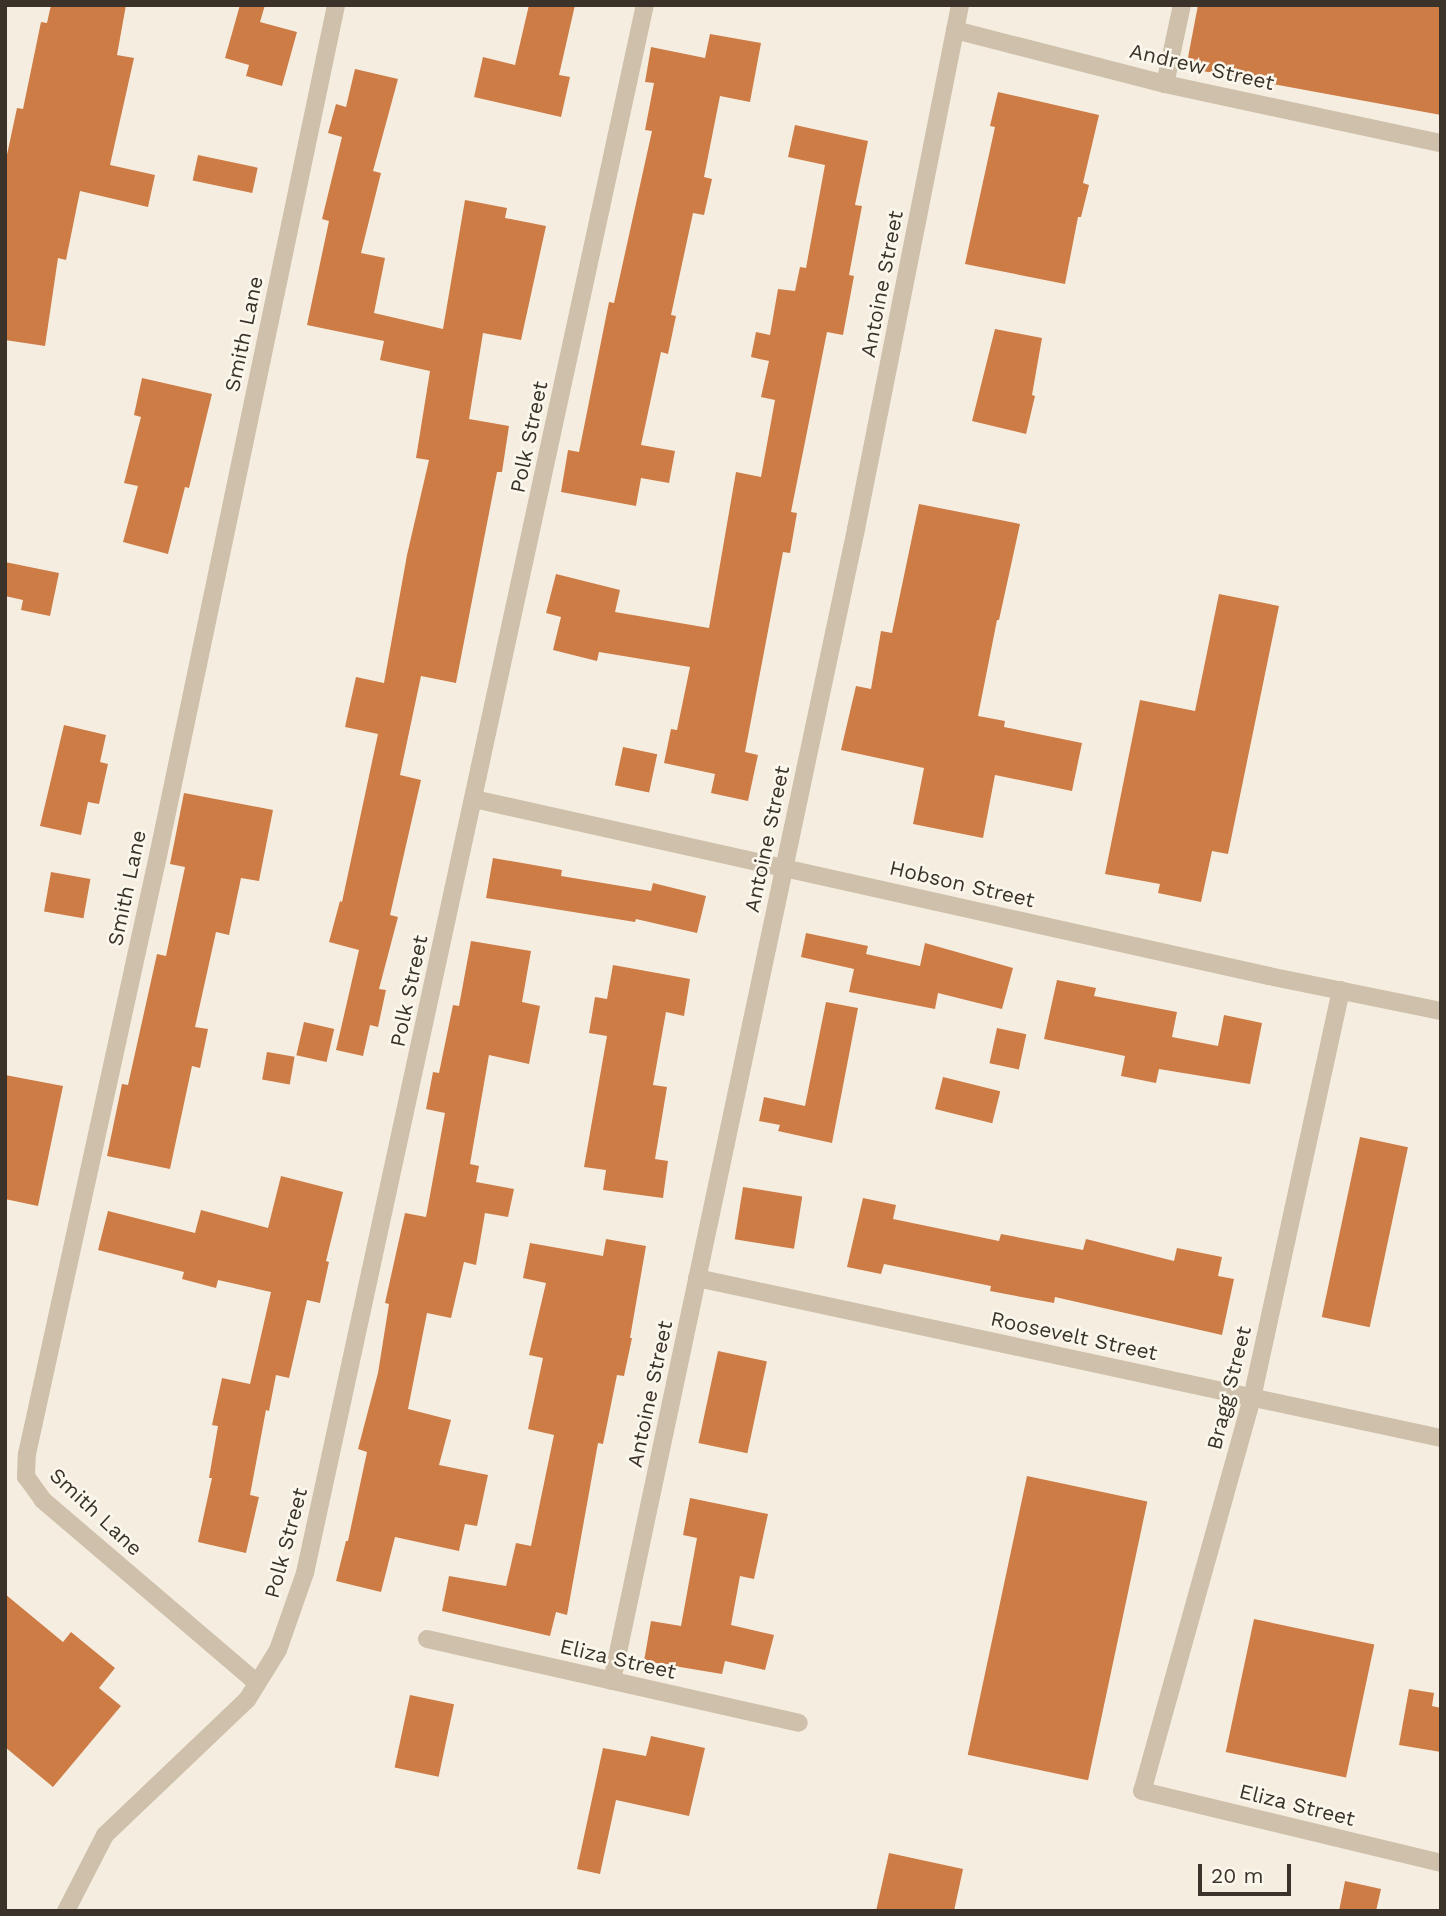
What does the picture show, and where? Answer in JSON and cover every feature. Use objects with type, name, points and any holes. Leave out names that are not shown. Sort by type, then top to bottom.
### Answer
[{"type":"street","name":"Smith Lane","points":[[257,1683],[43,1500],[26,1477],[27,1454],[162,837],[336,5]]},
{"type":"street","name":"Polk Street","points":[[66,1911],[104,1835],[247,1700],[278,1650],[305,1573],[645,5]]},
{"type":"street","name":"Antoine Street","points":[[612,1681],[784,868],[960,5]]},
{"type":"street","points":[[1165,84],[1182,5]]},
{"type":"street","name":"Andrew Street","points":[[955,30],[1165,84],[1441,143]]},
{"type":"street","name":"Hobson Street","points":[[474,799],[1441,1011]]},
{"type":"street","name":"Bragg Street","points":[[1142,1791],[1252,1398],[1341,990]]},
{"type":"street","name":"Roosevelt Street","points":[[697,1278],[1441,1438]]},
{"type":"street","name":"Eliza Street","points":[[427,1639],[799,1723]]},
{"type":"street","name":"Eliza Street","points":[[1142,1791],[1441,1863]]},
{"type":"building","points":[[51,5],[126,5],[117,55],[134,58],[110,165],[155,175],[148,207],[80,191],[66,260],[58,258],[45,346],[5,340],[5,164],[17,108],[23,109],[41,22],[47,23]]},
{"type":"building","points":[[240,5],[265,5],[260,22],[297,32],[282,86],[246,76],[249,65],[225,58]]},
{"type":"building","points":[[529,5],[575,5],[559,75],[570,77],[561,117],[474,97],[483,57],[515,65]]},
{"type":"building","points":[[1198,5],[1441,5],[1441,115],[1186,68]]},
{"type":"building","points":[[710,34],[761,43],[750,102],[720,96],[704,177],[712,179],[704,215],[693,213],[671,315],[676,316],[668,354],[661,352],[641,445],[675,451],[669,483],[641,478],[636,506],[561,492],[568,450],[579,452],[609,302],[614,303],[652,131],[645,130],[654,83],[645,82],[651,47],[705,58]]},
{"type":"building","points":[[355,69],[398,79],[373,171],[381,173],[361,253],[385,258],[374,313],[443,329],[465,200],[507,208],[505,218],[546,226],[521,340],[483,333],[469,419],[509,426],[502,472],[497,472],[456,683],[421,676],[400,775],[421,780],[390,915],[398,917],[379,989],[386,990],[378,1027],[370,1025],[363,1056],[336,1050],[359,950],[329,942],[340,901],[342,902],[378,734],[345,727],[356,677],[384,683],[407,555],[429,460],[416,458],[430,371],[380,360],[384,341],[307,325],[329,221],[322,219],[342,137],[328,133],[336,104],[346,107]]},
{"type":"building","points":[[998,92],[1099,115],[1083,183],[1089,185],[1081,217],[1078,217],[1065,284],[965,264],[995,127],[990,126]]},
{"type":"building","points":[[795,125],[868,141],[855,205],[862,206],[849,275],[854,276],[843,335],[827,332],[791,512],[797,513],[790,553],[783,552],[745,752],[758,755],[748,801],[711,793],[715,774],[664,763],[671,729],[677,730],[690,667],[599,652],[597,661],[553,650],[561,617],[546,613],[556,574],[620,590],[615,612],[709,628],[736,472],[761,477],[775,400],[761,397],[769,361],[751,357],[756,332],[770,335],[778,289],[795,291],[800,267],[806,268],[825,165],[788,157]]},
{"type":"building","points":[[198,155],[258,168],[252,193],[193,180]]},
{"type":"building","points":[[995,329],[1042,338],[1032,395],[1035,396],[1026,434],[972,421]]},
{"type":"building","points":[[142,378],[212,394],[189,488],[185,487],[168,554],[123,542],[138,486],[124,483],[141,417],[134,415]]},
{"type":"building","points":[[919,504],[1020,524],[978,716],[1005,721],[1004,727],[1082,743],[1072,791],[995,775],[983,838],[913,824],[924,768],[841,750],[856,686],[871,689],[881,631],[892,633]]},
{"type":"building","points":[[5,562],[59,573],[50,616],[21,610],[23,600],[5,596]]},
{"type":"building","points":[[1219,594],[1279,606],[1228,854],[1212,851],[1201,902],[1158,893],[1160,884],[1105,874],[1140,700],[1195,711]]},
{"type":"building","points":[[64,725],[106,735],[100,762],[108,764],[99,804],[88,802],[81,835],[40,826]]},
{"type":"building","points":[[623,747],[657,754],[649,792],[615,785]]},
{"type":"building","points":[[184,793],[273,810],[259,881],[241,878],[229,935],[216,932],[195,1027],[208,1029],[200,1068],[192,1066],[170,1169],[107,1156],[122,1084],[128,1085],[157,954],[166,956],[185,867],[170,864]]},
{"type":"building","points":[[493,858],[562,870],[561,876],[651,891],[653,883],[706,896],[697,933],[636,919],[635,922],[486,898]]},
{"type":"building","points":[[51,872],[90,879],[83,918],[44,911]]},
{"type":"building","points":[[806,933],[868,946],[866,954],[920,966],[925,943],[1013,968],[1002,1009],[938,993],[935,1009],[849,992],[854,969],[801,957]]},
{"type":"building","points":[[471,941],[531,951],[522,1002],[540,1006],[529,1064],[489,1055],[470,1164],[479,1166],[476,1182],[514,1189],[508,1217],[485,1213],[476,1265],[464,1262],[451,1318],[427,1313],[408,1409],[451,1420],[439,1465],[488,1475],[477,1526],[465,1524],[459,1551],[395,1537],[381,1592],[336,1581],[348,1541],[367,1452],[358,1449],[378,1373],[389,1304],[385,1303],[405,1213],[426,1217],[445,1113],[426,1109],[433,1072],[439,1073],[453,1005],[459,1006]]},
{"type":"building","points":[[613,965],[690,979],[684,1016],[666,1012],[653,1085],[667,1087],[655,1159],[668,1161],[663,1198],[603,1190],[606,1170],[584,1167],[607,1036],[589,1033],[595,997],[607,999]]},
{"type":"building","points":[[1057,980],[1096,988],[1094,996],[1177,1012],[1172,1037],[1218,1046],[1224,1015],[1262,1023],[1250,1084],[1159,1069],[1156,1083],[1121,1076],[1125,1056],[1044,1039]]},
{"type":"building","points":[[826,1002],[858,1008],[832,1143],[778,1131],[780,1125],[759,1121],[764,1097],[805,1106]]},
{"type":"building","points":[[304,1022],[334,1029],[327,1062],[296,1055]]},
{"type":"building","points":[[997,1028],[1026,1034],[1019,1069],[990,1063]]},
{"type":"building","points":[[267,1052],[295,1057],[290,1084],[262,1080]]},
{"type":"building","points":[[5,1075],[63,1086],[38,1206],[5,1199]]},
{"type":"building","points":[[943,1077],[1000,1091],[992,1123],[935,1109]]},
{"type":"building","points":[[1360,1137],[1408,1147],[1370,1327],[1322,1317]]},
{"type":"building","points":[[281,1176],[343,1192],[326,1261],[329,1262],[320,1303],[307,1300],[289,1378],[276,1375],[269,1411],[266,1410],[250,1495],[259,1497],[246,1553],[198,1542],[212,1478],[209,1478],[218,1426],[212,1425],[222,1378],[250,1384],[271,1292],[218,1280],[216,1288],[182,1279],[184,1272],[98,1250],[108,1211],[195,1233],[201,1210],[268,1228]]},
{"type":"building","points":[[743,1187],[802,1196],[794,1249],[735,1239]]},
{"type":"building","points":[[863,1198],[896,1205],[893,1219],[999,1241],[1001,1234],[1083,1250],[1086,1239],[1174,1261],[1177,1248],[1222,1257],[1218,1276],[1234,1279],[1222,1335],[1055,1297],[1054,1303],[990,1291],[991,1286],[884,1264],[881,1274],[847,1267]]},
{"type":"building","points":[[606,1239],[646,1246],[624,1376],[617,1375],[603,1444],[598,1443],[567,1615],[556,1612],[550,1636],[442,1611],[449,1576],[506,1586],[516,1543],[531,1546],[554,1435],[528,1429],[543,1358],[529,1355],[546,1283],[523,1278],[530,1243],[603,1256]]},
{"type":"building","points":[[718,1351],[767,1361],[747,1453],[698,1443]]},
{"type":"building","points":[[1027,1476],[1147,1502],[1088,1780],[968,1755]]},
{"type":"building","points":[[690,1498],[768,1514],[754,1579],[740,1576],[731,1625],[774,1635],[765,1670],[725,1661],[722,1674],[644,1661],[651,1621],[681,1626],[697,1538],[683,1535]]},
{"type":"building","points":[[5,1594],[63,1642],[71,1632],[115,1668],[99,1688],[121,1706],[53,1787],[5,1747]]},
{"type":"building","points":[[1254,1619],[1374,1645],[1346,1778],[1226,1752]]},
{"type":"building","points":[[1409,1689],[1434,1693],[1432,1706],[1441,1708],[1441,1752],[1399,1745]]},
{"type":"building","points":[[410,1695],[454,1704],[439,1777],[395,1767]]},
{"type":"building","points":[[651,1736],[705,1748],[689,1816],[616,1800],[600,1874],[577,1869],[603,1748],[646,1756]]},
{"type":"building","points":[[889,1853],[963,1869],[954,1911],[876,1911]]},
{"type":"building","points":[[1345,1881],[1381,1889],[1376,1911],[1339,1911]]}]
